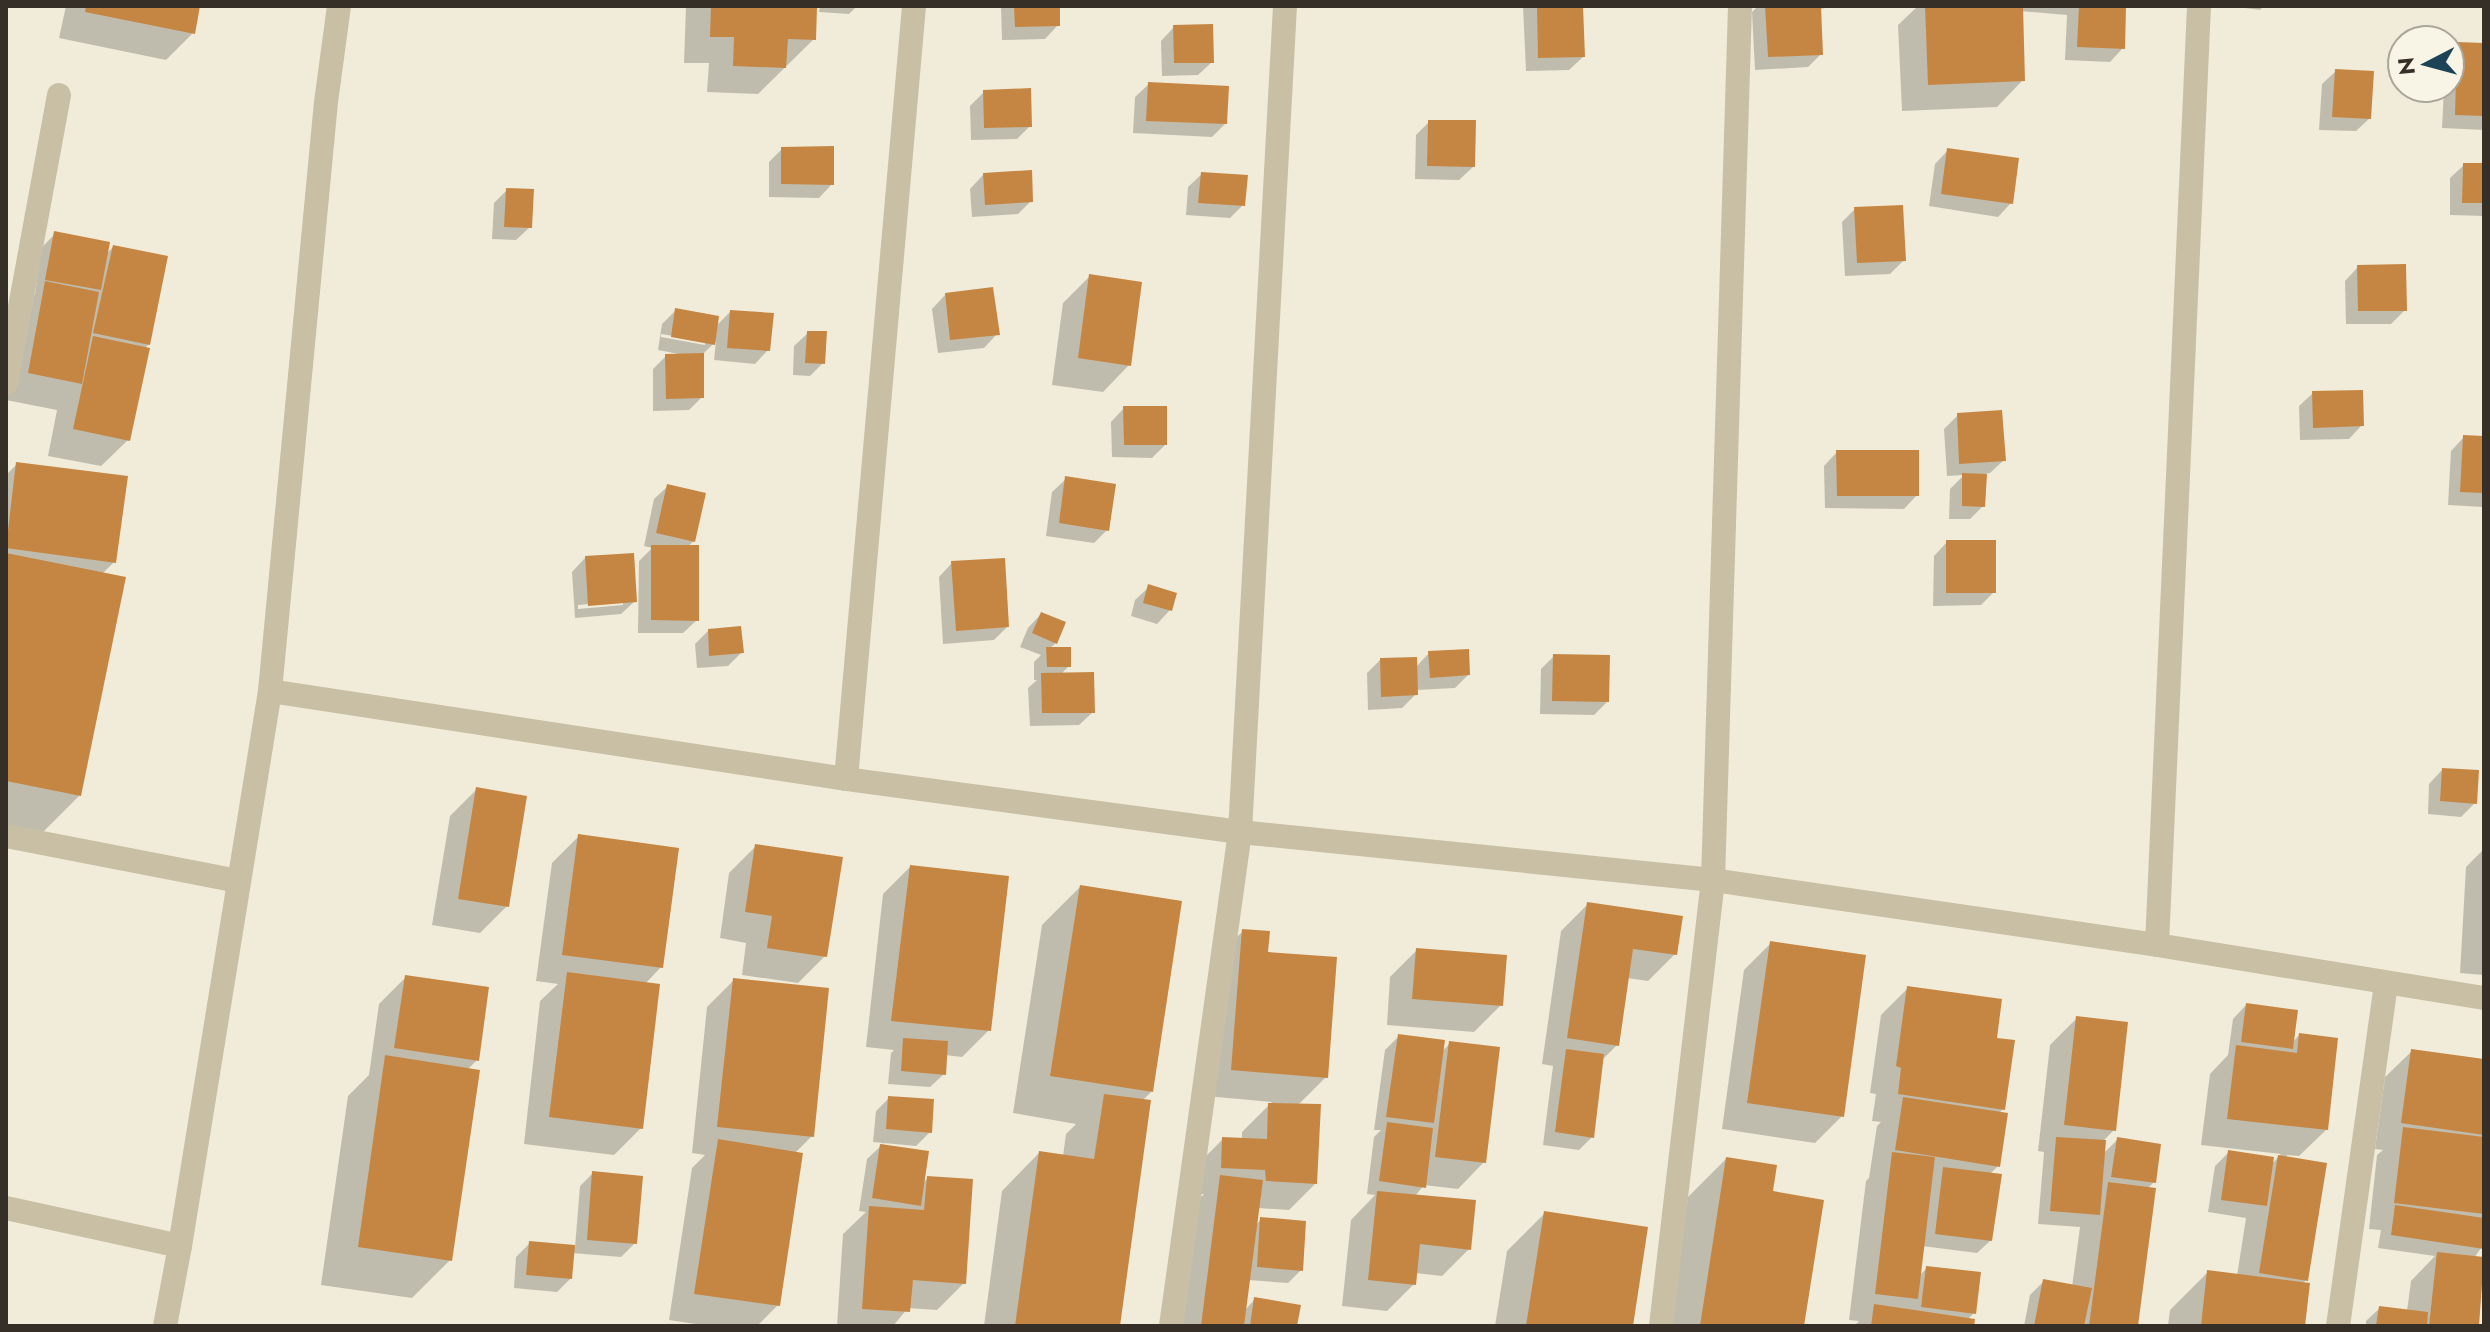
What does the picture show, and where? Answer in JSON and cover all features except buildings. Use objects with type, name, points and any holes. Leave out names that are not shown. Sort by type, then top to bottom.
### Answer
[{"type":"street","points":[[165,1326],[270,691],[326,102],[339,6]]},
{"type":"street","points":[[846,779],[914,6]]},
{"type":"street","points":[[1171,1326],[1240,832],[1285,6]]},
{"type":"street","points":[[1661,1326],[1713,880],[1740,6]]},
{"type":"street","points":[[2157,945],[2199,6]]},
{"type":"street","points":[[6,383],[59,95]]},
{"type":"street","points":[[270,691],[846,779],[1240,832],[1713,880],[2157,945],[2484,998]]},
{"type":"street","points":[[6,836],[238,881]]},
{"type":"street","points":[[2338,1326],[2386,984]]},
{"type":"street","points":[[6,1208],[180,1246]]}]
